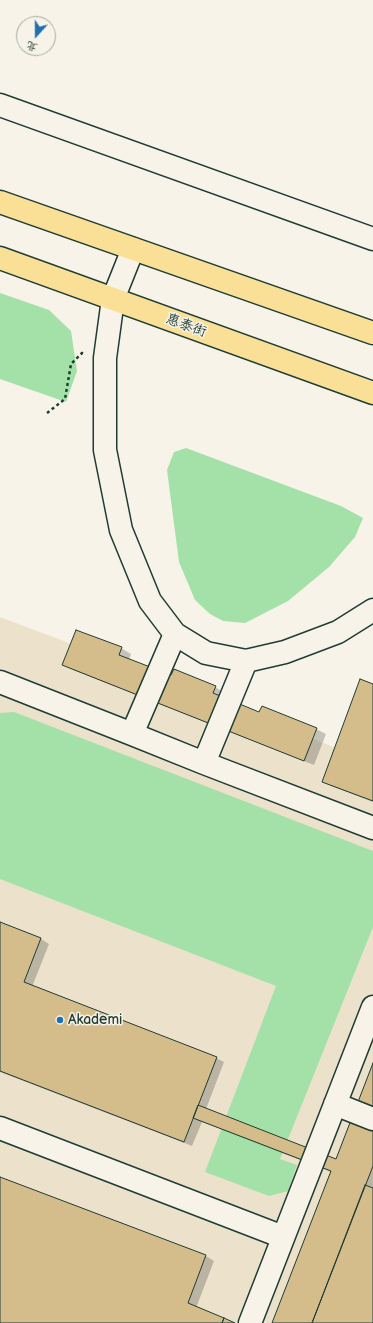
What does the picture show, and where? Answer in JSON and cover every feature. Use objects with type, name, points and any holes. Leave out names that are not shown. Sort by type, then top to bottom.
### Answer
[{"type":"main road","points":[[0,202],[373,333]]},
{"type":"main road","name":"惠泰街","points":[[0,258],[373,392]]},
{"type":"street","points":[[0,105],[373,239]]},
{"type":"street","points":[[133,249],[113,299],[105,358],[104,450],[121,530],[150,601],[175,634],[206,653],[246,661],[284,652],[338,632],[373,610]]},
{"type":"street","points":[[132,734],[175,634]]},
{"type":"street","points":[[204,763],[246,661]]},
{"type":"street","points":[[0,682],[373,828]]},
{"type":"street","points":[[250,1323],[373,1007]]},
{"type":"street","points":[[335,1104],[373,1119]]},
{"type":"street","points":[[0,1128],[283,1237]]},
{"type":"path","points":[[47,413],[65,399],[71,364],[82,353],[105,358]]},
{"type":"shaded area","points":[[0,617],[193,690],[373,763],[373,1323],[0,1323]]},
{"type":"green space","points":[[0,293],[49,310],[71,331],[77,371],[66,402],[0,379]]},
{"type":"green space","points":[[186,448],[341,506],[363,518],[355,537],[329,567],[288,601],[245,623],[223,621],[210,614],[195,600],[179,562],[167,470],[174,452]]},
{"type":"green space","points":[[14,712],[373,851],[373,927],[280,1159],[297,1165],[288,1191],[269,1196],[205,1172],[276,986],[0,879],[0,713]]},
{"type":"building","points":[[76,630],[122,647],[119,655],[171,675],[174,669],[216,686],[213,693],[259,712],[262,706],[317,728],[304,761],[62,665]]},
{"type":"building","points":[[360,679],[373,684],[373,801],[322,782]]},
{"type":"building","name":"Akademi","points":[[0,922],[41,938],[24,982],[217,1057],[184,1142],[0,1071]]},
{"type":"building","points":[[373,1063],[373,1166],[312,1323],[272,1323],[331,1171],[193,1118],[198,1105],[336,1159]]},
{"type":"building","points":[[0,1177],[206,1255],[188,1303],[224,1318],[222,1323],[0,1323]]},
{"type":"building","points":[[365,1185],[373,1188],[373,1323],[312,1323]]},
{"type":"building","points":[[224,1318],[235,1323],[222,1323]]},
{"type":"place","name":"Akademi","points":[[60,1020]]}]
